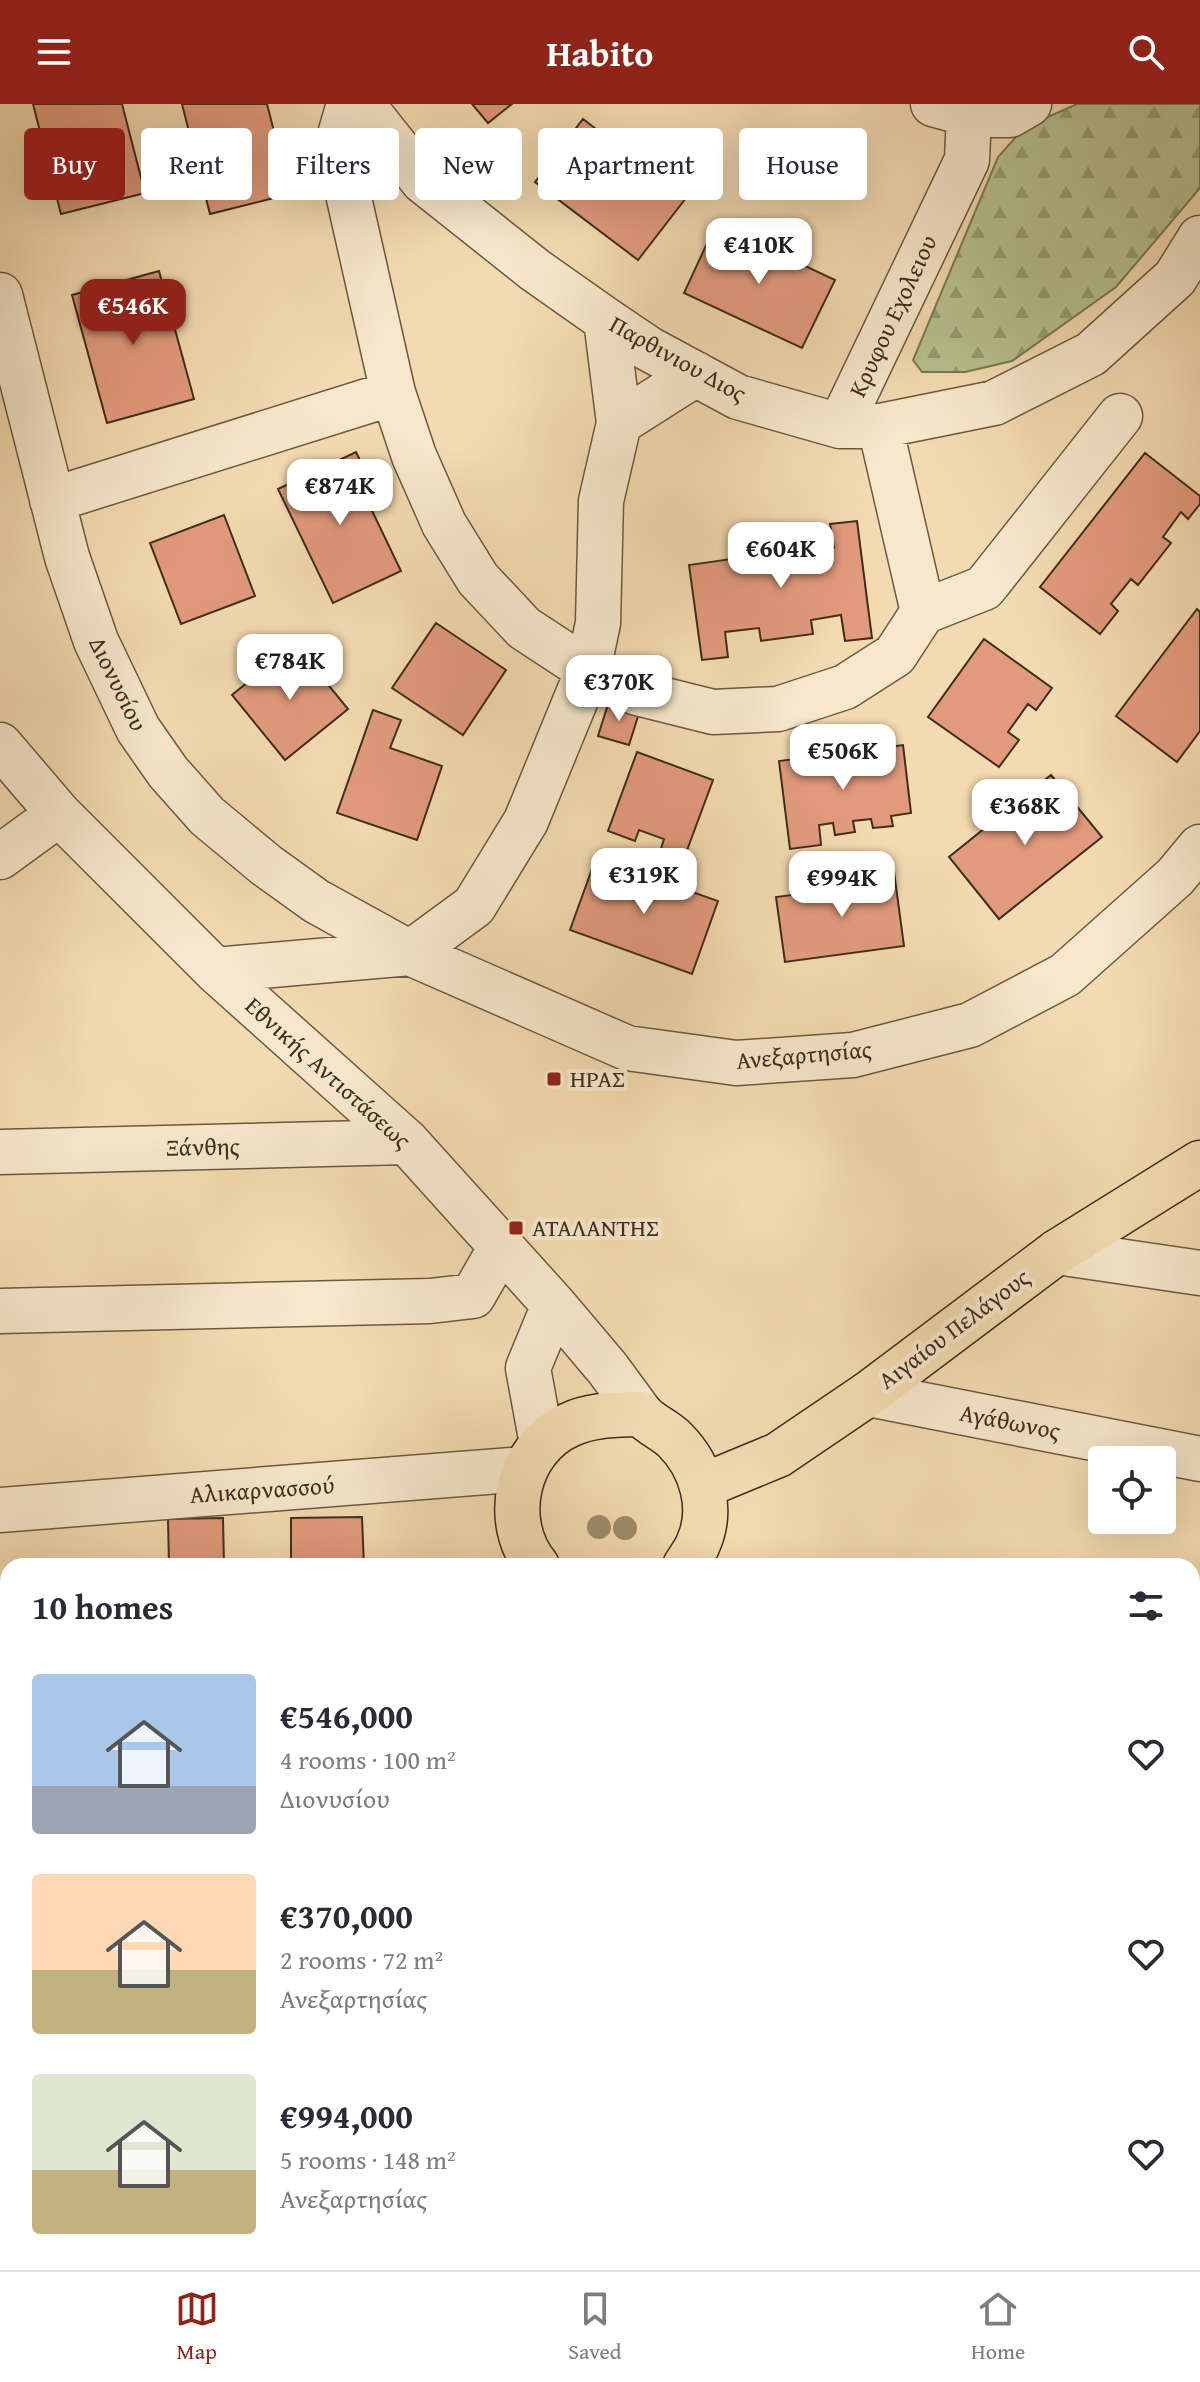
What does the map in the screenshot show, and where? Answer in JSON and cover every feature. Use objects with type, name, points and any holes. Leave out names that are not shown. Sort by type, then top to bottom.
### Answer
[{"type":"main road","name":"Αιγαίου Πελάγους","points":[[703,1486],[778,1455],[868,1394],[1057,1252],[1200,1163]]},
{"type":"main road","points":[[523,1553],[517,1498],[534,1457],[566,1426],[593,1416],[641,1414],[649,1423],[674,1438],[692,1460],[703,1486],[705,1515],[699,1543],[690,1558]]},
{"type":"street","points":[[349,104],[337,145],[393,393],[414,456],[444,524],[478,579],[524,628],[588,670],[637,693],[713,712],[778,709],[845,687],[895,655],[923,612],[984,588],[1120,416]]},
{"type":"street","name":"Παρθινιου Διος","points":[[362,104],[423,181],[535,270],[649,349],[738,397],[860,426],[994,403],[1091,354],[1175,278],[1200,238]]},
{"type":"street","points":[[951,109],[1010,115],[1029,104]]},
{"type":"street","name":"Κρυφου Εχολειου","points":[[860,426],[967,160],[951,109]]},
{"type":"street","name":"Διονυσίου","points":[[0,295],[67,557],[96,641],[138,729],[168,772],[207,816],[266,865],[316,901],[410,953]]},
{"type":"street","points":[[215,970],[410,953],[474,906],[526,821],[588,670],[598,623],[601,501],[619,423],[606,320]]},
{"type":"street","points":[[619,423],[696,374]]},
{"type":"street","points":[[52,500],[393,393]]},
{"type":"street","points":[[860,426],[923,612]]},
{"type":"street","name":"Εθνικής Αντιστάσεως","points":[[0,745],[59,814],[215,970],[407,1142],[554,1305],[641,1414]]},
{"type":"street","points":[[0,857],[59,814]]},
{"type":"street","name":"Ανεξαρτησίας","points":[[410,953],[627,1048],[736,1063],[853,1055],[970,1025],[1065,975],[1175,877],[1200,847]]},
{"type":"street","name":"Ξάνθης","points":[[0,1152],[407,1142]]},
{"type":"street","points":[[0,1311],[430,1301],[473,1296],[502,1245]]},
{"type":"street","points":[[1057,1252],[1200,1273]]},
{"type":"street","points":[[534,1457],[528,1368],[554,1305]]},
{"type":"street","name":"Αγάθωνος","points":[[868,1394],[1200,1459]]},
{"type":"street","name":"Αλικαρνασσού","points":[[0,1510],[534,1457]]},
{"type":"green space","points":[[1077,104],[1200,104],[1200,188],[1116,287],[1012,361],[965,372],[922,372],[913,360],[998,157],[1025,127]]},
{"type":"building","points":[[33,104],[122,104],[141,178],[141,194],[125,198],[125,128],[39,128]]},
{"type":"building","points":[[182,104],[267,104],[273,128],[268,128],[268,200],[210,214],[206,200],[252,200],[252,128],[188,128]]},
{"type":"building","points":[[472,104],[512,104],[488,123]]},
{"type":"building","points":[[583,119],[595,128],[576,128]]},
{"type":"building","points":[[57,200],[117,200],[61,214]]},
{"type":"building","points":[[559,200],[684,200],[638,260]]},
{"type":"building","points":[[716,224],[835,280],[802,348],[684,293]]},
{"type":"building","points":[[159,271],[194,399],[107,423],[72,295]]},
{"type":"building","points":[[356,452],[373,488],[363,492],[401,571],[333,603],[278,489]]},
{"type":"building","points":[[1145,453],[1200,496],[1200,504],[1188,519],[1181,512],[1163,537],[1171,543],[1138,585],[1131,579],[1111,604],[1118,611],[1100,634],[1040,587]]},
{"type":"building","points":[[224,515],[255,596],[181,624],[150,543]]},
{"type":"building","points":[[857,521],[872,638],[845,641],[841,615],[811,620],[813,634],[761,641],[759,628],[725,632],[728,657],[702,660],[689,565],[732,559],[730,540],[791,533],[794,553],[834,548],[830,524]]},
{"type":"building","points":[[1197,609],[1200,612],[1200,731],[1177,762],[1116,716]]},
{"type":"building","points":[[436,623],[506,670],[463,735],[392,688]]},
{"type":"building","points":[[984,639],[1052,688],[1036,710],[1028,704],[1008,732],[1019,740],[999,767],[928,717]]},
{"type":"building","points":[[295,644],[348,709],[285,760],[232,695]]},
{"type":"building","points":[[609,701],[640,710],[629,745],[598,736]]},
{"type":"building","points":[[373,710],[401,720],[390,748],[442,766],[417,840],[337,813]]},
{"type":"building","points":[[903,745],[911,813],[891,816],[893,826],[873,828],[871,819],[853,821],[855,832],[835,835],[833,823],[819,825],[821,845],[790,849],[779,761]]},
{"type":"building","points":[[637,752],[713,780],[683,861],[660,852],[664,839],[639,830],[635,841],[608,831]]},
{"type":"building","points":[[1051,775],[1102,837],[999,919],[949,857]]},
{"type":"building","points":[[596,858],[718,901],[692,974],[570,930]]},
{"type":"building","points":[[894,872],[904,946],[785,962],[776,897],[847,888],[845,878]]},
{"type":"building","points":[[362,1517],[364,1558],[291,1558],[291,1518]]},
{"type":"building","points":[[223,1518],[224,1558],[169,1558],[168,1519]]},
{"type":"place","name":"ΗΡΑΣ","points":[[554,1079]]},
{"type":"place","name":"ΑΤΑΛΑΝΤΗΣ","points":[[516,1228]]}]
